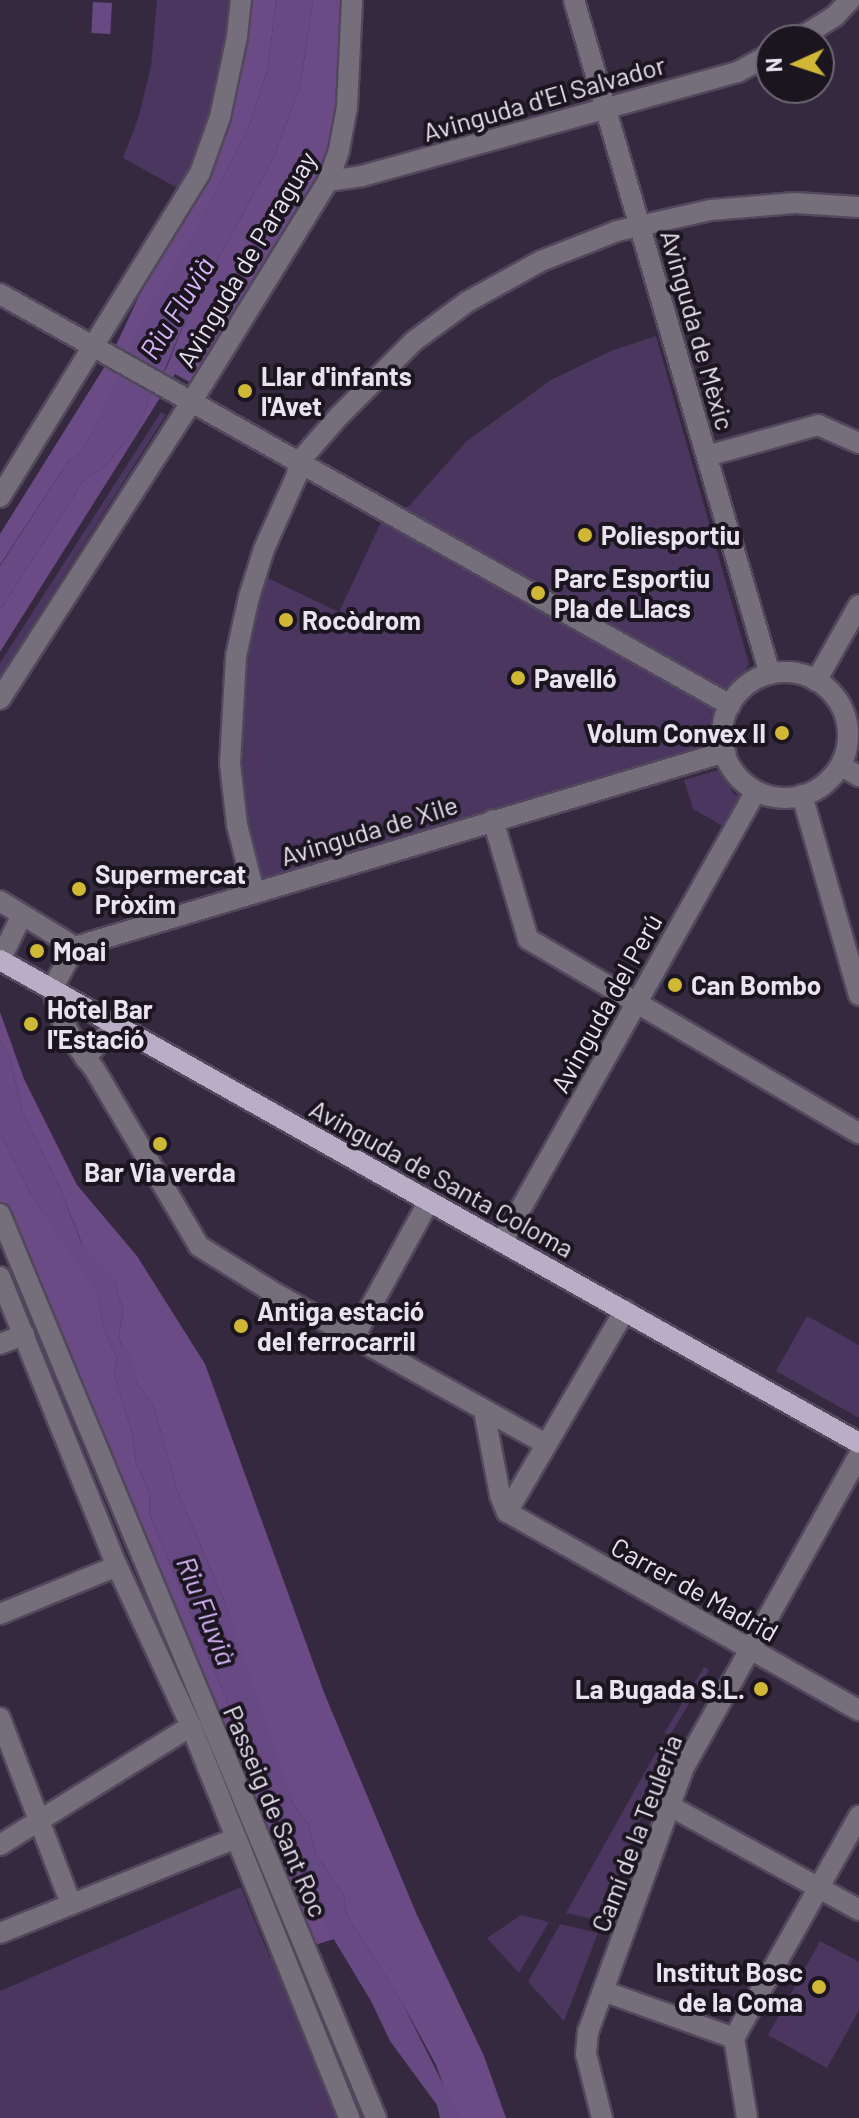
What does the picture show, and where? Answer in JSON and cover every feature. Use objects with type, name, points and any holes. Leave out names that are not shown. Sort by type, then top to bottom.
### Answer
[{"type":"main road","name":"Avinguda de Santa Coloma","points":[[0,960],[503,1240],[859,1443]]},
{"type":"street","points":[[0,497],[98,349],[200,173],[220,117],[237,37],[241,0]]},
{"type":"street","name":"Avinguda de Paraguay","points":[[0,699],[192,401],[328,181],[339,150],[347,107],[352,0]]},
{"type":"street","name":"Avinguda de Mèxic","points":[[574,0],[770,674]]},
{"type":"street","points":[[822,24],[850,0]]},
{"type":"street","name":"Avinguda d'El Salvador","points":[[328,181],[362,176],[738,72],[755,63]]},
{"type":"street","points":[[254,892],[237,825],[230,764],[232,691],[249,597],[264,549],[297,475],[298,463],[388,364],[438,323],[531,266],[640,224],[650,225],[711,210],[767,203],[859,207]]},
{"type":"street","points":[[2,299],[192,401],[730,705]]},
{"type":"street","points":[[707,456],[818,425],[859,443]]},
{"type":"street","points":[[816,681],[859,605]]},
{"type":"street","points":[[770,674],[799,674],[816,681],[852,715],[848,736],[850,771],[802,795],[776,798],[756,791],[735,774],[725,752],[723,727],[730,705],[746,685],[770,674]]},
{"type":"street","name":"Avinguda de Xile","points":[[75,947],[725,752]]},
{"type":"street","name":"Avinguda del Perú","points":[[503,1240],[756,791]]},
{"type":"street","points":[[802,795],[859,995]]},
{"type":"street","points":[[493,820],[528,939],[859,1133]]},
{"type":"street","points":[[0,901],[21,917],[75,947],[52,989],[61,1018],[199,1246],[268,1289],[546,1444]]},
{"type":"street","points":[[0,960],[21,917]]},
{"type":"street","points":[[85,1058],[115,1025]]},
{"type":"street","points":[[354,1337],[429,1201]]},
{"type":"street","name":"Passeig de Sant Roc","points":[[0,1214],[376,2118]]},
{"type":"street","name":"Passeig de Sant Roc","points":[[0,1277],[117,1566],[191,1726],[349,2118]]},
{"type":"street","points":[[507,1512],[625,1310]]},
{"type":"street","points":[[0,1344],[24,1335]]},
{"type":"street","points":[[484,1411],[500,1495],[507,1512]]},
{"type":"street","name":"Camí de la Teuleria","points":[[602,2118],[586,2054],[588,2032],[689,1756],[859,1456]]},
{"type":"street","name":"Carrer de Madrid","points":[[507,1512],[859,1710]]},
{"type":"street","points":[[0,1614],[117,1566]]},
{"type":"street","points":[[0,1718],[71,1904]]},
{"type":"street","points":[[0,1845],[191,1726]]},
{"type":"street","points":[[670,1806],[859,1910]]},
{"type":"street","points":[[747,2118],[734,2038],[859,1816]]},
{"type":"street","points":[[0,1933],[234,1839]]},
{"type":"street","points":[[603,1991],[734,2038]]},
{"type":"shaded area","points":[[157,0],[233,0],[231,29],[213,113],[198,158],[181,190],[123,158],[139,116],[151,66]]},
{"type":"shaded area","points":[[248,0],[276,0],[268,68],[248,129],[82,452],[69,460],[0,565],[0,534],[110,358],[154,264],[209,168]]},
{"type":"shaded area","points":[[313,0],[342,0],[342,56],[334,134],[319,175],[193,384],[175,374],[0,652],[0,610],[84,480],[105,467],[141,422],[154,384],[166,369],[187,316],[274,157],[300,87]]},
{"type":"shaded area","name":"Parc Esportiu Pla de Llacs","points":[[656,336],[749,664],[728,694],[718,727],[717,747],[258,883],[230,749],[257,573],[339,612],[381,522],[409,506],[467,441],[551,380],[611,351]]},
{"type":"shaded area","points":[[161,412],[166,415],[0,676],[0,663]]},
{"type":"shaded area","points":[[718,770],[734,794],[742,797],[726,828],[693,809],[684,780]]},
{"type":"shaded area","points":[[0,1012],[24,1079],[77,1185],[137,1256],[205,1364],[325,1695],[417,1915],[484,2056],[506,2118],[460,2118],[452,2109],[436,2065],[403,2004],[347,1915],[344,1895],[316,1855],[308,1824],[292,1802],[224,1600],[177,1490],[153,1404],[137,1384],[131,1357],[121,1345],[119,1335],[123,1311],[115,1282],[85,1251],[60,1188],[22,1110],[10,1057],[0,1041]]},
{"type":"shaded area","points":[[0,1134],[29,1191],[98,1292],[103,1327],[117,1359],[114,1375],[133,1436],[136,1463],[150,1494],[149,1513],[272,1810],[334,1939],[279,1956],[144,1614],[165,1607],[0,1215]]},
{"type":"shaded area","points":[[807,1316],[859,1345],[859,1418],[776,1371]]},
{"type":"shaded area","points":[[704,1667],[709,1670],[669,1736],[664,1733]]},
{"type":"shaded area","points":[[663,1740],[669,1743],[602,1921],[566,1913]]},
{"type":"shaded area","points":[[241,1887],[270,1958],[279,1956],[339,2118],[0,2118],[0,1991]]},
{"type":"shaded area","points":[[521,1915],[549,1922],[519,1973],[487,1938]]},
{"type":"shaded area","points":[[560,1924],[598,1933],[564,2021],[528,1982]]},
{"type":"shaded area","points":[[820,1941],[859,1962],[859,2010],[827,2068],[768,2035]]},
{"type":"water","name":"Riu Fluvià","points":[[276,0],[313,0],[300,87],[274,157],[187,316],[165,369],[154,384],[141,422],[105,467],[84,480],[0,610],[0,566],[69,460],[82,452],[117,383],[140,324],[202,218],[248,129],[268,68]]},
{"type":"water","points":[[93,2],[112,3],[110,34],[91,33]]},
{"type":"water","name":"Riu Fluvià","points":[[0,1041],[10,1057],[22,1110],[60,1188],[81,1242],[115,1282],[123,1311],[119,1335],[121,1345],[132,1358],[137,1384],[153,1404],[177,1490],[224,1600],[292,1802],[308,1824],[316,1855],[344,1895],[347,1915],[403,2004],[460,2118],[440,2118],[437,2105],[390,2041],[371,2001],[321,1918],[272,1810],[149,1513],[150,1494],[136,1463],[133,1436],[114,1375],[117,1359],[103,1327],[98,1293],[29,1191],[0,1134]]},
{"type":"place","name":"Llar d'infants l'Avet","points":[[245,391]]},
{"type":"place","name":"Poliesportiu","points":[[585,535]]},
{"type":"place","name":"Parc Esportiu Pla de Llacs","points":[[538,593]]},
{"type":"place","name":"Rocòdrom","points":[[286,620]]},
{"type":"place","name":"Pavelló","points":[[518,678]]},
{"type":"place","name":"Volum Convex II","points":[[782,733]]},
{"type":"place","name":"Supermercat Pròxim","points":[[79,889]]},
{"type":"place","name":"Moai","points":[[37,951]]},
{"type":"place","name":"Can Bombo","points":[[675,985]]},
{"type":"place","name":"Hotel Bar l'Estació","points":[[31,1024]]},
{"type":"place","name":"Bar Via verda","points":[[160,1144]]},
{"type":"place","name":"Antiga estació del ferrocarril","points":[[241,1326]]},
{"type":"place","name":"La Bugada S.L.","points":[[761,1689]]},
{"type":"place","name":"Institut Bosc de la Coma","points":[[819,1987]]}]
